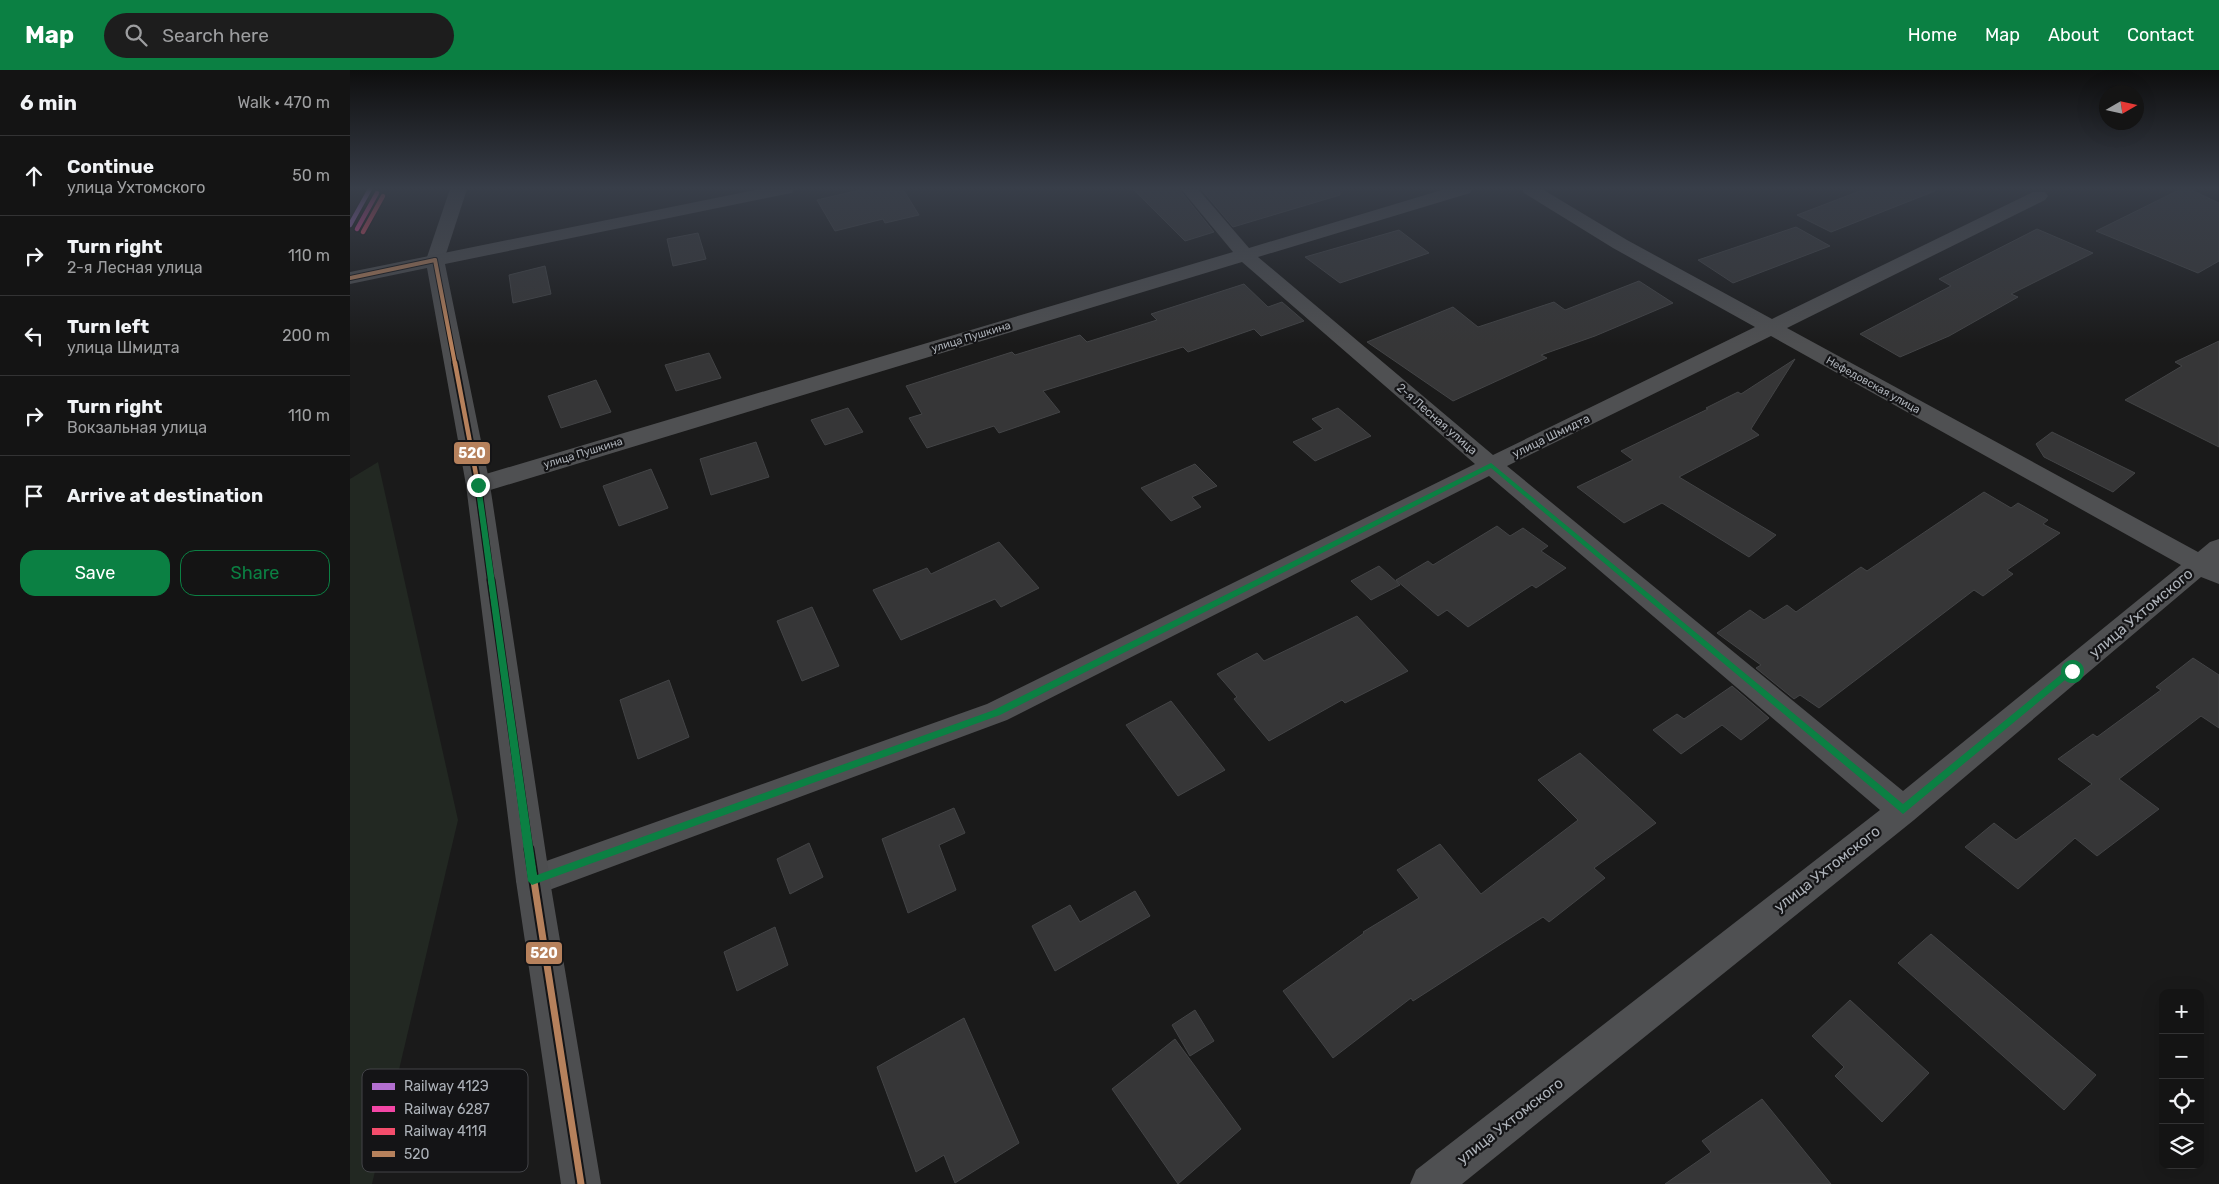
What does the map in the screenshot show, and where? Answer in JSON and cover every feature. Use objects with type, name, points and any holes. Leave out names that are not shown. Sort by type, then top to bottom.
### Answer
[{"type":"street","points":[[441,241],[435,260],[478,485],[532,881],[581,1184]]},
{"type":"street","points":[[350,278],[529,241]]},
{"type":"street","name":"2-я Лесная улица","points":[[1233,241],[1245,255],[1491,465],[1903,810]]},
{"type":"street","name":"улица Пушкина","points":[[478,485],[1291,241]]},
{"type":"street","name":"Нефедовская улица","points":[[1615,241],[1771,329],[2213,562]]},
{"type":"street","name":"улица Шмидта","points":[[532,881],[997,712],[1491,465],[1948,241]]},
{"type":"street","name":"улица Ухтомского","points":[[1430,1184],[2213,562]]},
{"type":"shaded area","points":[[378,462],[458,820],[399,1069],[362,1069],[362,1172],[375,1172],[372,1184],[350,1184],[350,479]]},
{"type":"building","points":[[667,241],[700,241],[706,259],[673,266]]},
{"type":"building","points":[[1361,241],[1413,241],[1429,253],[1340,283],[1305,257]]},
{"type":"building","points":[[1754,241],[1821,241],[1830,246],[1733,283],[1698,260]]},
{"type":"building","points":[[2014,241],[2065,241],[2093,253],[2011,294],[2018,297],[1949,336],[1900,357],[1860,334],[1951,286],[1939,279]]},
{"type":"building","points":[[2120,241],[2219,241],[2219,261],[2198,273]]},
{"type":"building","points":[[545,266],[551,294],[513,303],[509,275]]},
{"type":"building","points":[[1639,281],[1673,303],[1595,336],[1541,355],[1547,358],[1453,401],[1367,342],[1453,307],[1478,327],[1554,302],[1565,310]]},
{"type":"building","points":[[1244,284],[1268,307],[1282,302],[1304,321],[1261,336],[1254,329],[1188,352],[1183,347],[1043,391],[1060,412],[999,433],[994,426],[927,448],[909,418],[922,414],[906,386],[1012,352],[1015,355],[1080,335],[1087,342],[1157,320],[1151,314]]},
{"type":"building","points":[[2219,341],[2219,447],[2125,400],[2182,366],[2175,362]]},
{"type":"building","points":[[709,353],[721,378],[676,391],[665,365]]},
{"type":"building","points":[[1795,359],[1751,429],[1759,435],[1679,477],[1776,535],[1749,557],[1662,503],[1624,523],[1577,487],[1633,460],[1621,451],[1708,409],[1706,408],[1738,392],[1741,394]]},
{"type":"building","points":[[596,380],[611,412],[561,428],[548,396]]},
{"type":"building","points":[[848,408],[863,432],[825,445],[811,420]]},
{"type":"building","points":[[1338,408],[1371,436],[1315,461],[1293,442],[1323,429],[1312,419]]},
{"type":"building","points":[[2052,432],[2135,473],[2113,492],[2044,457],[2036,444]]},
{"type":"building","points":[[756,442],[769,477],[711,495],[700,459]]},
{"type":"building","points":[[1195,464],[1217,486],[1192,497],[1201,507],[1171,521],[1141,488]]},
{"type":"building","points":[[651,469],[668,508],[619,526],[603,486]]},
{"type":"building","points":[[1984,492],[2011,508],[2018,503],[2048,520],[2043,524],[2060,533],[2007,570],[2013,574],[1983,596],[1974,590],[1819,708],[1800,695],[1794,699],[1756,668],[1761,665],[1717,633],[1750,610],[1764,620],[1787,605],[1796,612],[1861,567],[1867,571]]},
{"type":"building","points":[[1497,526],[1510,536],[1523,528],[1548,546],[1541,551],[1566,568],[1536,588],[1532,585],[1468,627],[1447,610],[1438,616],[1396,580],[1428,561],[1433,565]]},
{"type":"building","points":[[999,542],[1039,588],[1001,607],[995,599],[901,640],[873,590],[927,568],[931,574]]},
{"type":"building","points":[[1379,566],[1400,585],[1371,600],[1351,581]]},
{"type":"building","points":[[812,607],[839,666],[802,681],[777,621]]},
{"type":"building","points":[[1357,616],[1408,671],[1345,703],[1342,700],[1269,741],[1234,699],[1237,697],[1217,674],[1257,653],[1264,661]]},
{"type":"building","points":[[2193,658],[2219,675],[2219,728],[2201,716],[2119,779],[2159,809],[2097,856],[2075,838],[2018,889],[1965,847],[1994,823],[2016,840],[2092,784],[2058,759],[2093,734],[2097,737],[2161,690],[2156,687]]},
{"type":"building","points":[[669,680],[689,737],[638,759],[620,700]]},
{"type":"building","points":[[1732,686],[1769,718],[1741,740],[1722,725],[1681,754],[1653,730],[1677,714],[1684,719]]},
{"type":"building","points":[[1171,701],[1225,770],[1178,796],[1126,725]]},
{"type":"building","points":[[1580,753],[1656,823],[1594,868],[1605,878],[1549,922],[1543,917],[1413,1001],[1411,998],[1333,1058],[1283,991],[1363,932],[1419,898],[1397,870],[1440,844],[1481,894],[1578,820],[1538,780]]},
{"type":"building","points":[[954,808],[965,833],[939,845],[956,890],[908,913],[882,839]]},
{"type":"building","points":[[809,843],[823,877],[790,894],[777,859]]},
{"type":"building","points":[[1135,891],[1150,916],[1055,971],[1032,926],[1070,905],[1080,922]]},
{"type":"building","points":[[775,927],[788,965],[737,991],[724,952]]},
{"type":"building","points":[[1931,934],[2096,1075],[2064,1110],[1898,963]]},
{"type":"building","points":[[1850,1000],[1929,1073],[1882,1122],[1835,1076],[1844,1067],[1812,1036]]},
{"type":"building","points":[[1195,1010],[1214,1041],[1190,1056],[1172,1025]]},
{"type":"building","points":[[964,1018],[1019,1143],[955,1183],[944,1155],[916,1172],[877,1067]]},
{"type":"building","points":[[1175,1039],[1241,1129],[1178,1184],[1112,1089]]},
{"type":"building","points":[[1762,1099],[1831,1184],[1665,1184],[1711,1152],[1702,1141]]},
{"type":"transit line","name":"520","points":[[435,260],[478,485],[533,881],[581,1184]]},
{"type":"transit line","name":"520","points":[[350,278],[435,260]]},
{"type":"route","points":[[478,485],[532,881],[997,712],[1491,465],[1903,810],[2072,671]]}]
